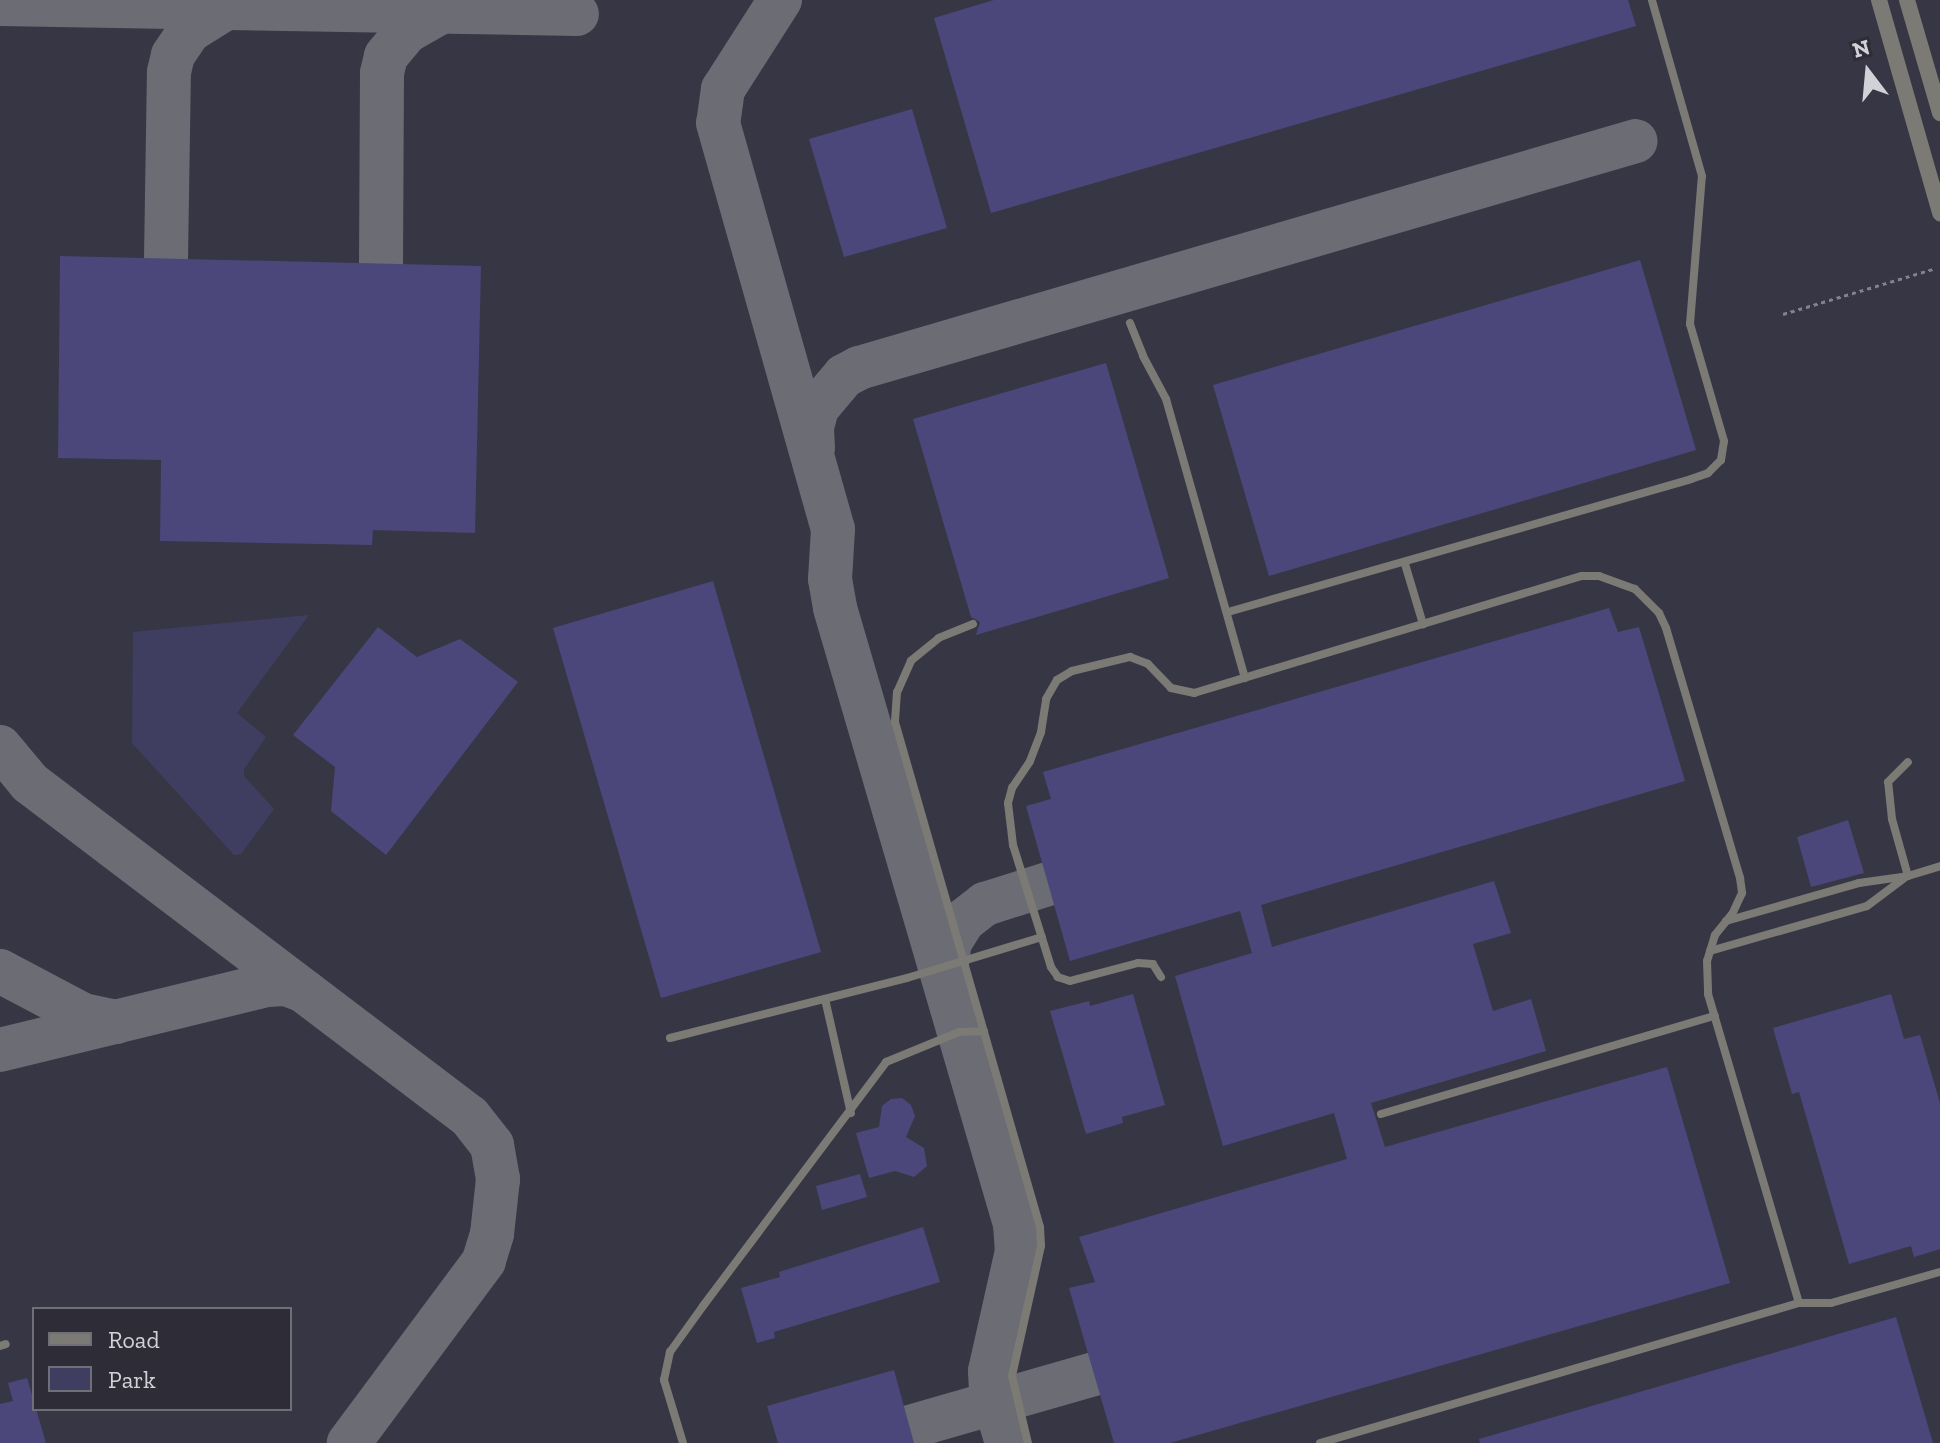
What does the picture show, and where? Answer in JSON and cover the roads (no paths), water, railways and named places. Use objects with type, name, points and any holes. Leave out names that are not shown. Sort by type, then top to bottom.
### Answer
[{"type":"street","points":[[1879,0],[1940,213]]},
{"type":"street","points":[[1907,0],[1940,113]]},
{"type":"lane","points":[[1228,612],[1405,564],[1691,479],[1708,473],[1721,460],[1724,441],[1690,324],[1702,176],[1652,0]]},
{"type":"lane","points":[[1130,323],[1166,399],[1245,678]]},
{"type":"lane","points":[[1405,564],[1423,624]]},
{"type":"lane","points":[[1161,977],[1153,964],[1138,963],[1070,981],[1058,977],[1051,967],[1013,845],[1008,803],[1012,788],[1030,761],[1041,732],[1046,699],[1057,680],[1072,671],[1130,657],[1148,664],[1171,688],[1184,693],[1245,678],[1582,576],[1616,581],[1647,599],[1666,628],[1740,878],[1742,893],[1710,951],[1706,975],[1715,1016],[1799,1303]]},
{"type":"lane","points":[[973,624],[939,638],[911,661],[894,707],[900,741],[1040,1227],[1041,1246],[1012,1376],[1028,1443]]},
{"type":"lane","points":[[1908,762],[1888,782],[1892,819],[1908,876]]},
{"type":"lane","points":[[1725,921],[1859,883],[1908,876],[1940,866]]},
{"type":"lane","points":[[1710,951],[1867,906],[1908,876]]},
{"type":"lane","points":[[670,1038],[825,999],[1042,937]]},
{"type":"lane","points":[[825,999],[851,1113]]},
{"type":"lane","points":[[1381,1114],[1715,1016]]},
{"type":"lane","points":[[683,1443],[664,1380],[670,1352],[886,1062],[959,1032],[984,1031]]},
{"type":"lane","points":[[1320,1443],[1799,1303],[1831,1303],[1940,1272]]}]
